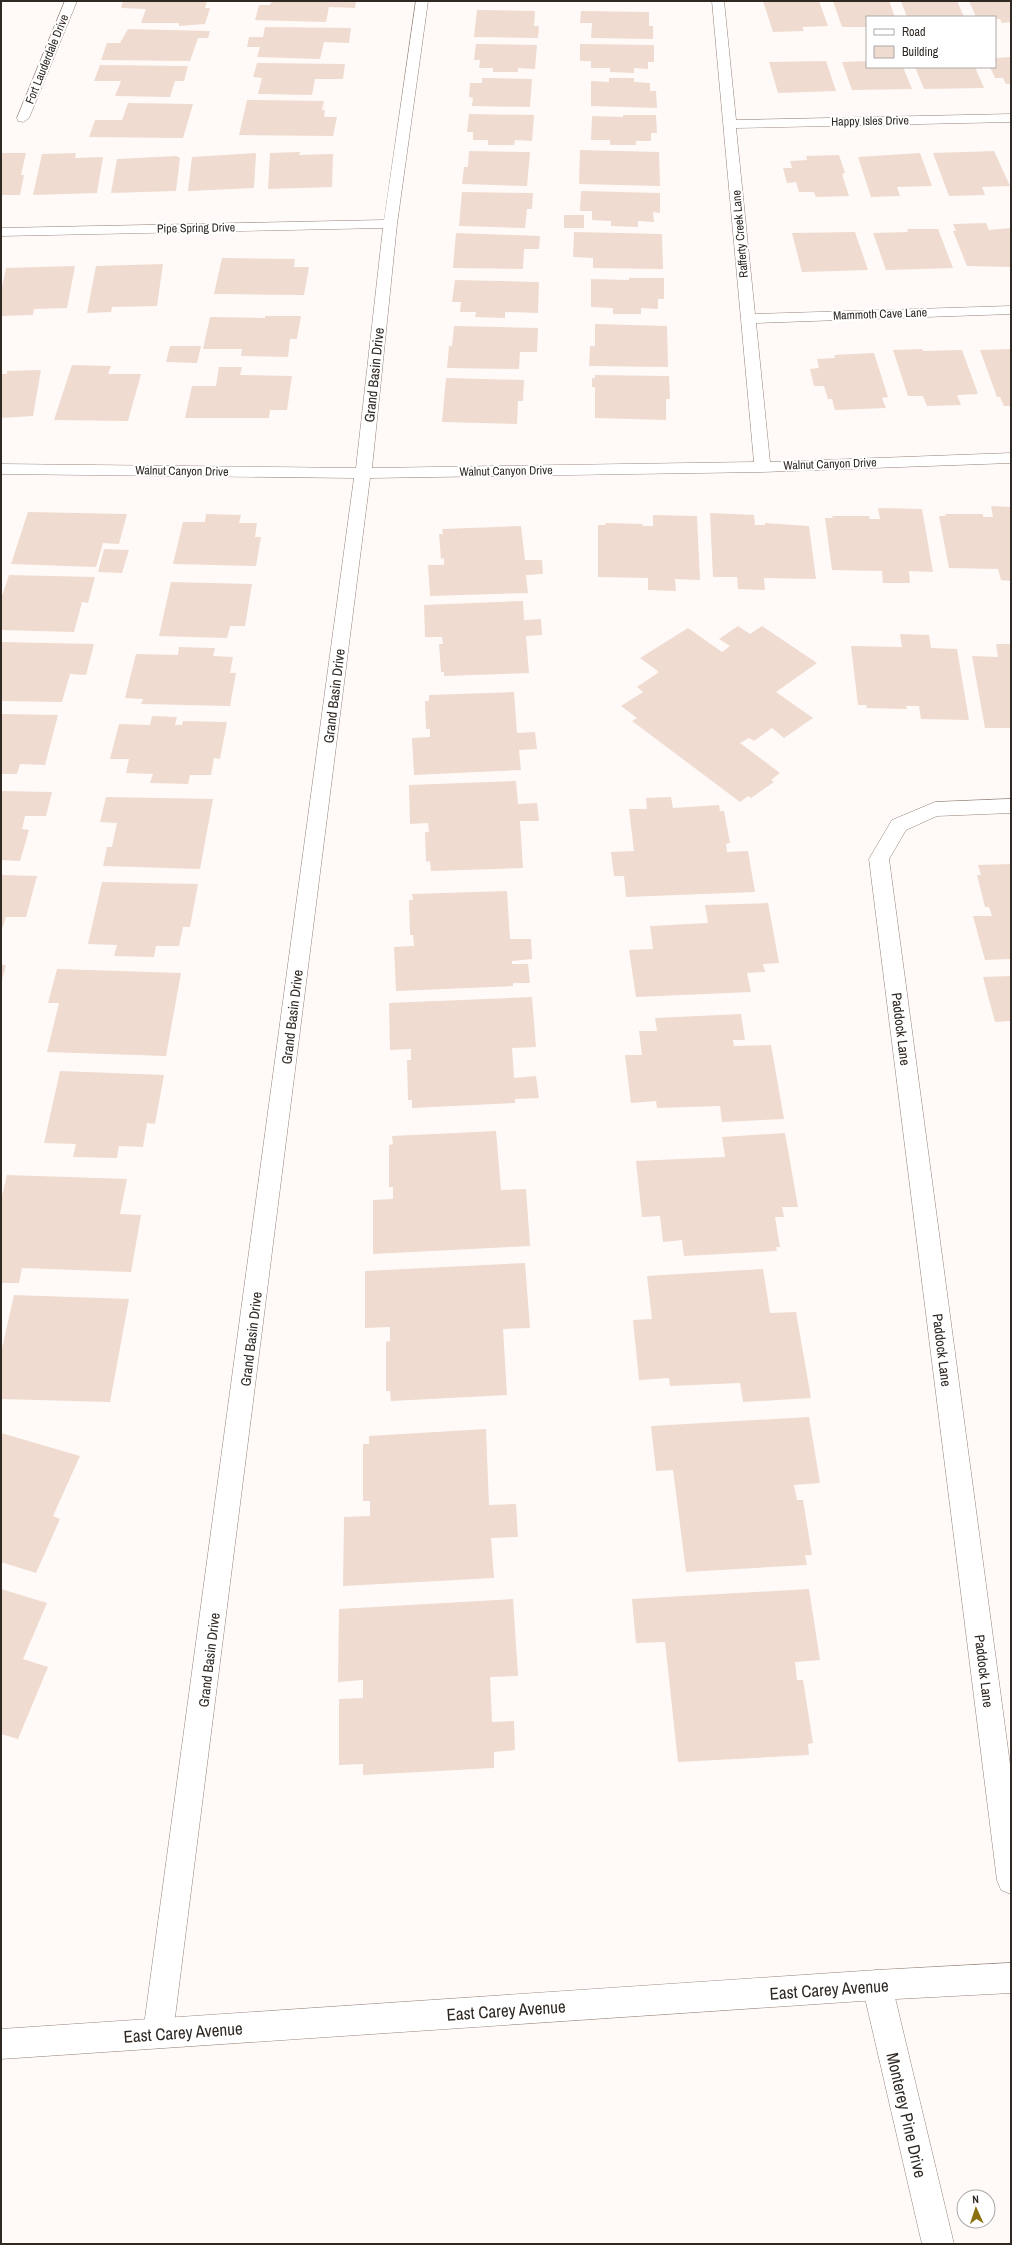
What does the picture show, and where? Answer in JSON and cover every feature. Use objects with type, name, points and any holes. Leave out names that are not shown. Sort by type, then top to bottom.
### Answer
[{"type":"street","name":"Fort Lauderdale Drive","points":[[23,118],[71,1]]},
{"type":"street","name":"Grand Basin Drive","points":[[158,2033],[191,1793],[363,473],[390,224],[422,1]]},
{"type":"street","name":"Rafferty Creek Lane","points":[[718,1],[762,467]]},
{"type":"street","name":"Happy Isles Drive","points":[[730,124],[1011,118]]},
{"type":"street","name":"Pipe Spring Drive","points":[[1,232],[390,224]]},
{"type":"street","name":"Mammoth Cave Lane","points":[[748,319],[1011,310]]},
{"type":"street","name":"Walnut Canyon Drive","points":[[1,469],[363,473],[762,467],[1011,458]]},
{"type":"street","name":"Paddock Lane","points":[[1011,806],[935,809],[899,825],[879,859],[1011,1880]]},
{"type":"street","name":"East Carey Avenue","points":[[1,2044],[877,1985],[1011,1978]]},
{"type":"street","name":"Monterey Pine Drive","points":[[877,1985],[938,2244]]},
{"type":"building","points":[[123,1],[207,1],[205,8],[210,8],[205,24],[179,26],[179,23],[141,23],[146,9],[121,8]]},
{"type":"building","points":[[272,1],[356,1],[355,8],[329,7],[326,22],[255,20],[259,5],[270,5]]},
{"type":"building","points":[[763,1],[819,1],[828,26],[802,27],[804,31],[773,32]]},
{"type":"building","points":[[833,1],[889,1],[895,16],[866,16],[866,27],[842,27]]},
{"type":"building","points":[[901,1],[957,1],[964,16],[907,16]]},
{"type":"building","points":[[969,1],[1011,1],[1011,22],[1002,23],[1000,19],[996,19],[996,16],[976,16]]},
{"type":"building","points":[[477,10],[535,11],[534,26],[539,26],[538,38],[474,37]]},
{"type":"building","points":[[581,11],[649,12],[649,26],[653,26],[653,39],[591,38],[592,23],[580,23]]},
{"type":"building","points":[[265,27],[351,28],[349,43],[324,42],[320,59],[257,57],[260,47],[247,47],[249,37],[263,37]]},
{"type":"building","points":[[128,29],[210,31],[208,38],[198,38],[190,61],[101,60],[107,43],[120,43]]},
{"type":"building","points":[[476,44],[537,45],[535,69],[518,68],[518,72],[493,72],[493,68],[479,68],[480,60],[474,60]]},
{"type":"building","points":[[580,44],[654,45],[654,62],[648,62],[648,69],[634,68],[634,73],[610,72],[610,68],[591,68],[591,61],[580,61]]},
{"type":"building","points":[[1011,57],[1011,84],[1006,84],[1003,78],[995,78],[990,68],[996,68],[996,58]]},
{"type":"building","points":[[826,61],[836,91],[778,93],[769,62]]},
{"type":"building","points":[[866,61],[866,68],[903,68],[912,89],[852,90],[842,62]]},
{"type":"building","points":[[257,63],[345,64],[343,79],[315,79],[312,95],[258,94],[262,78],[253,77]]},
{"type":"building","points":[[100,65],[188,66],[184,81],[175,81],[170,97],[115,96],[121,81],[94,81]]},
{"type":"building","points":[[915,68],[975,68],[984,88],[924,89]]},
{"type":"building","points":[[482,78],[532,79],[530,107],[472,106],[473,98],[469,97],[470,83],[482,83]]},
{"type":"building","points":[[609,78],[634,78],[634,82],[650,83],[650,91],[656,91],[657,108],[591,106],[591,81],[609,82]]},
{"type":"building","points":[[247,100],[324,101],[322,110],[325,110],[324,117],[337,117],[333,136],[239,135]]},
{"type":"building","points":[[128,103],[193,104],[183,138],[89,137],[95,120],[122,120]]},
{"type":"building","points":[[469,114],[534,115],[532,141],[515,140],[514,145],[488,145],[488,140],[473,140],[473,132],[467,132]]},
{"type":"building","points":[[623,115],[656,115],[657,133],[651,133],[651,141],[636,141],[636,145],[610,145],[610,140],[591,140],[592,116],[623,117]]},
{"type":"building","points":[[580,150],[659,152],[660,186],[579,184]]},
{"type":"building","points":[[469,151],[530,152],[527,186],[462,184],[464,167],[468,167]]},
{"type":"building","points":[[994,151],[1010,186],[982,187],[985,195],[949,196],[933,153]]},
{"type":"building","points":[[300,152],[299,155],[333,154],[332,187],[268,189],[270,153]]},
{"type":"building","points":[[1,153],[26,153],[21,175],[24,175],[20,195],[1,195]]},
{"type":"building","points":[[76,153],[75,158],[103,157],[97,193],[33,195],[42,154]]},
{"type":"building","points":[[256,153],[254,188],[188,191],[192,157]]},
{"type":"building","points":[[920,153],[932,186],[897,187],[900,196],[871,197],[858,157]]},
{"type":"building","points":[[839,155],[845,173],[842,174],[849,196],[816,197],[814,192],[799,192],[796,182],[787,183],[783,168],[792,168],[790,161],[807,160],[806,156]]},
{"type":"building","points":[[176,156],[180,158],[176,191],[111,193],[117,159]]},
{"type":"building","points":[[581,191],[660,193],[660,213],[653,212],[654,222],[638,221],[638,227],[611,226],[611,221],[592,220],[592,211],[580,211]]},
{"type":"building","points":[[462,192],[533,193],[532,209],[527,209],[525,228],[459,226]]},
{"type":"building","points":[[564,215],[584,215],[584,228],[564,228]]},
{"type":"building","points":[[986,223],[989,230],[1011,228],[1011,267],[967,266],[953,231],[956,231],[953,224]]},
{"type":"building","points":[[907,229],[938,229],[953,268],[886,270],[873,233],[908,232]]},
{"type":"building","points":[[574,232],[662,234],[663,269],[593,268],[593,258],[573,257]]},
{"type":"building","points":[[855,232],[868,270],[802,272],[792,233]]},
{"type":"building","points":[[456,233],[540,236],[539,249],[524,249],[523,269],[453,268]]},
{"type":"building","points":[[222,258],[295,259],[294,267],[309,267],[304,295],[214,294]]},
{"type":"building","points":[[163,264],[157,306],[112,307],[111,312],[87,313],[96,266]]},
{"type":"building","points":[[75,266],[67,308],[34,309],[33,315],[1,316],[1,292],[6,268]]},
{"type":"building","points":[[629,278],[664,278],[664,299],[658,299],[658,309],[641,308],[641,314],[613,314],[613,308],[591,307],[591,279],[629,280]]},
{"type":"building","points":[[455,280],[539,282],[538,313],[505,312],[505,318],[475,317],[476,312],[460,312],[461,302],[452,302]]},
{"type":"building","points":[[265,316],[301,316],[297,339],[290,339],[288,357],[241,356],[242,349],[203,349],[210,317],[265,318]]},
{"type":"building","points":[[595,324],[667,326],[668,367],[589,366],[590,346],[595,346]]},
{"type":"building","points":[[454,326],[538,328],[537,352],[520,352],[519,369],[447,368],[449,346],[452,346]]},
{"type":"building","points":[[170,346],[201,346],[197,363],[166,362]]},
{"type":"building","points":[[922,349],[923,351],[962,350],[978,394],[957,395],[961,405],[927,406],[923,396],[908,396],[893,350]]},
{"type":"building","points":[[1011,349],[1011,406],[1004,406],[1000,397],[997,397],[980,350]]},
{"type":"building","points":[[874,353],[888,397],[882,398],[886,408],[835,410],[832,399],[828,399],[824,386],[814,386],[810,369],[819,368],[817,359],[835,358],[834,355]]},
{"type":"building","points":[[72,365],[111,366],[108,374],[141,374],[128,421],[54,420]]},
{"type":"building","points":[[219,367],[242,367],[240,375],[292,376],[287,410],[270,410],[269,418],[185,418],[192,386],[216,386]]},
{"type":"building","points":[[41,370],[33,416],[1,418],[1,374],[7,374],[7,371]]},
{"type":"building","points":[[595,375],[669,376],[670,399],[666,399],[666,420],[595,418],[595,387],[592,387],[592,378],[595,378]]},
{"type":"building","points":[[446,378],[524,380],[523,401],[518,401],[517,424],[442,422]]},
{"type":"building","points":[[991,506],[1011,507],[1011,581],[1001,580],[998,569],[949,568],[939,516],[946,516],[945,514],[983,514],[983,517],[993,517]]},
{"type":"building","points":[[878,508],[922,509],[933,572],[909,571],[910,583],[883,583],[882,571],[832,570],[825,518],[833,518],[832,516],[869,516],[870,519],[880,519]]},
{"type":"building","points":[[28,512],[127,514],[119,544],[103,543],[96,567],[11,564]]},
{"type":"building","points":[[710,513],[754,515],[755,525],[765,525],[765,523],[809,526],[816,579],[764,578],[765,590],[738,589],[737,577],[713,577]]},
{"type":"building","points":[[206,514],[241,515],[239,523],[257,523],[255,537],[261,537],[256,566],[173,564],[183,522],[205,522]]},
{"type":"building","points":[[653,515],[697,516],[700,580],[675,579],[676,591],[648,590],[648,578],[598,577],[598,525],[605,525],[606,523],[642,524],[643,526],[653,526]]},
{"type":"building","points":[[521,526],[525,560],[542,560],[543,574],[526,575],[528,593],[430,596],[428,565],[444,565],[444,558],[441,559],[439,534],[443,534],[442,529]]},
{"type":"building","points":[[104,549],[129,550],[122,573],[98,572]]},
{"type":"building","points":[[9,575],[95,577],[88,603],[82,602],[74,632],[1,630],[1,599]]},
{"type":"building","points":[[171,582],[252,584],[245,626],[230,626],[227,638],[159,636]]},
{"type":"building","points":[[523,601],[524,620],[541,619],[542,635],[526,636],[529,673],[444,676],[444,672],[441,672],[439,644],[443,644],[442,637],[425,637],[424,605]]},
{"type":"building","points":[[738,626],[750,634],[762,626],[817,663],[776,692],[813,718],[784,738],[772,728],[754,741],[749,738],[740,743],[780,773],[771,780],[774,782],[751,798],[748,796],[740,802],[632,721],[637,718],[621,706],[643,692],[637,687],[659,672],[640,658],[688,628],[722,652],[730,646],[719,639]]},
{"type":"building","points":[[900,634],[929,635],[931,648],[957,649],[969,720],[921,719],[919,706],[906,706],[907,709],[867,708],[866,705],[858,705],[851,646],[902,647]]},
{"type":"building","points":[[1,642],[94,644],[86,675],[70,674],[62,702],[1,701]]},
{"type":"building","points":[[996,644],[1011,644],[1011,728],[985,728],[972,656],[998,657]]},
{"type":"building","points":[[179,647],[215,648],[213,656],[233,657],[230,673],[236,673],[230,706],[141,704],[143,699],[125,698],[136,654],[178,655]]},
{"type":"building","points":[[514,692],[517,733],[535,732],[537,749],[519,750],[521,770],[414,775],[412,738],[430,737],[430,729],[426,729],[425,701],[429,701],[429,695]]},
{"type":"building","points":[[1,714],[58,715],[45,765],[20,764],[17,774],[1,774]]},
{"type":"building","points":[[152,716],[177,717],[175,725],[182,725],[183,721],[227,722],[220,759],[214,758],[211,775],[190,775],[188,784],[150,783],[153,774],[126,773],[129,759],[110,759],[119,724],[150,725]]},
{"type":"building","points":[[516,781],[518,804],[537,803],[539,821],[520,821],[523,868],[431,871],[430,861],[426,862],[425,832],[429,832],[428,823],[410,824],[409,785]]},
{"type":"building","points":[[1,791],[52,792],[46,816],[25,816],[22,829],[29,830],[20,861],[1,860]]},
{"type":"building","points":[[106,797],[213,799],[200,869],[103,866],[107,847],[112,847],[117,823],[100,822]]},
{"type":"building","points":[[671,797],[673,808],[719,805],[720,811],[724,811],[730,843],[726,844],[727,852],[748,851],[755,892],[626,897],[624,876],[614,876],[611,852],[634,851],[629,809],[647,809],[646,798]]},
{"type":"building","points":[[1011,864],[1011,959],[985,960],[973,916],[992,916],[989,907],[985,907],[977,875],[981,875],[978,865]]},
{"type":"building","points":[[1,875],[37,876],[26,917],[6,917],[1,932]]},
{"type":"building","points":[[102,882],[198,884],[190,927],[183,927],[179,946],[156,946],[154,957],[114,956],[117,945],[88,944]]},
{"type":"building","points":[[507,891],[510,939],[531,939],[532,959],[512,961],[512,964],[528,964],[530,983],[513,983],[513,986],[396,991],[394,947],[414,946],[413,935],[410,935],[409,900],[413,900],[412,894]]},
{"type":"building","points":[[768,903],[779,963],[763,964],[765,972],[747,973],[751,992],[636,997],[629,950],[653,949],[650,926],[708,923],[705,905]]},
{"type":"building","points":[[1,965],[6,965],[1,984]]},
{"type":"building","points":[[57,969],[181,973],[166,1056],[47,1052],[59,1003],[48,1003]]},
{"type":"building","points":[[1011,976],[1011,1021],[995,1022],[983,977]]},
{"type":"building","points":[[532,997],[536,1047],[512,1048],[514,1078],[536,1076],[539,1098],[515,1099],[515,1103],[412,1108],[412,1100],[408,1100],[407,1060],[411,1060],[411,1049],[390,1050],[389,1003]]},
{"type":"building","points":[[741,1014],[745,1040],[733,1040],[734,1046],[771,1045],[784,1119],[722,1122],[720,1106],[657,1108],[656,1101],[631,1103],[625,1055],[642,1055],[639,1031],[657,1031],[655,1018]]},
{"type":"building","points":[[60,1071],[164,1075],[155,1124],[147,1123],[143,1147],[119,1146],[117,1158],[73,1157],[76,1144],[44,1143]]},
{"type":"building","points":[[496,1131],[501,1190],[526,1189],[530,1246],[373,1254],[373,1200],[393,1199],[393,1187],[389,1187],[389,1145],[393,1144],[392,1136]]},
{"type":"building","points":[[785,1133],[798,1207],[782,1207],[784,1217],[775,1217],[780,1247],[776,1247],[777,1251],[684,1256],[682,1240],[663,1242],[660,1216],[642,1217],[636,1161],[725,1157],[722,1137]]},
{"type":"building","points":[[7,1175],[127,1179],[120,1214],[141,1215],[131,1272],[22,1268],[19,1283],[1,1283],[1,1200]]},
{"type":"building","points":[[525,1263],[530,1328],[503,1329],[507,1395],[391,1401],[390,1391],[386,1391],[386,1342],[390,1341],[390,1327],[365,1328],[365,1271]]},
{"type":"building","points":[[763,1269],[770,1313],[796,1312],[811,1398],[743,1402],[740,1383],[670,1386],[669,1378],[639,1380],[633,1320],[652,1319],[647,1276]]},
{"type":"building","points":[[14,1295],[129,1299],[110,1402],[1,1399],[1,1353]]},
{"type":"building","points":[[809,1417],[820,1483],[794,1485],[797,1500],[803,1500],[812,1555],[805,1555],[807,1565],[686,1572],[673,1470],[656,1471],[651,1426]]},
{"type":"building","points":[[486,1429],[489,1505],[516,1504],[518,1537],[491,1538],[494,1578],[343,1586],[344,1517],[370,1516],[370,1501],[363,1501],[363,1444],[369,1444],[369,1436]]},
{"type":"building","points":[[1,1433],[80,1456],[53,1516],[60,1519],[36,1573],[1,1562]]},
{"type":"building","points":[[1,1589],[47,1603],[23,1659],[48,1667],[18,1739],[1,1734]]},
{"type":"building","points":[[809,1589],[820,1660],[795,1662],[797,1680],[803,1680],[813,1743],[808,1744],[809,1755],[678,1762],[665,1642],[636,1643],[632,1599]]},
{"type":"building","points":[[513,1599],[518,1676],[490,1677],[492,1722],[514,1721],[515,1750],[494,1752],[494,1768],[363,1775],[363,1764],[339,1765],[339,1699],[363,1698],[363,1680],[338,1682],[339,1609]]}]
